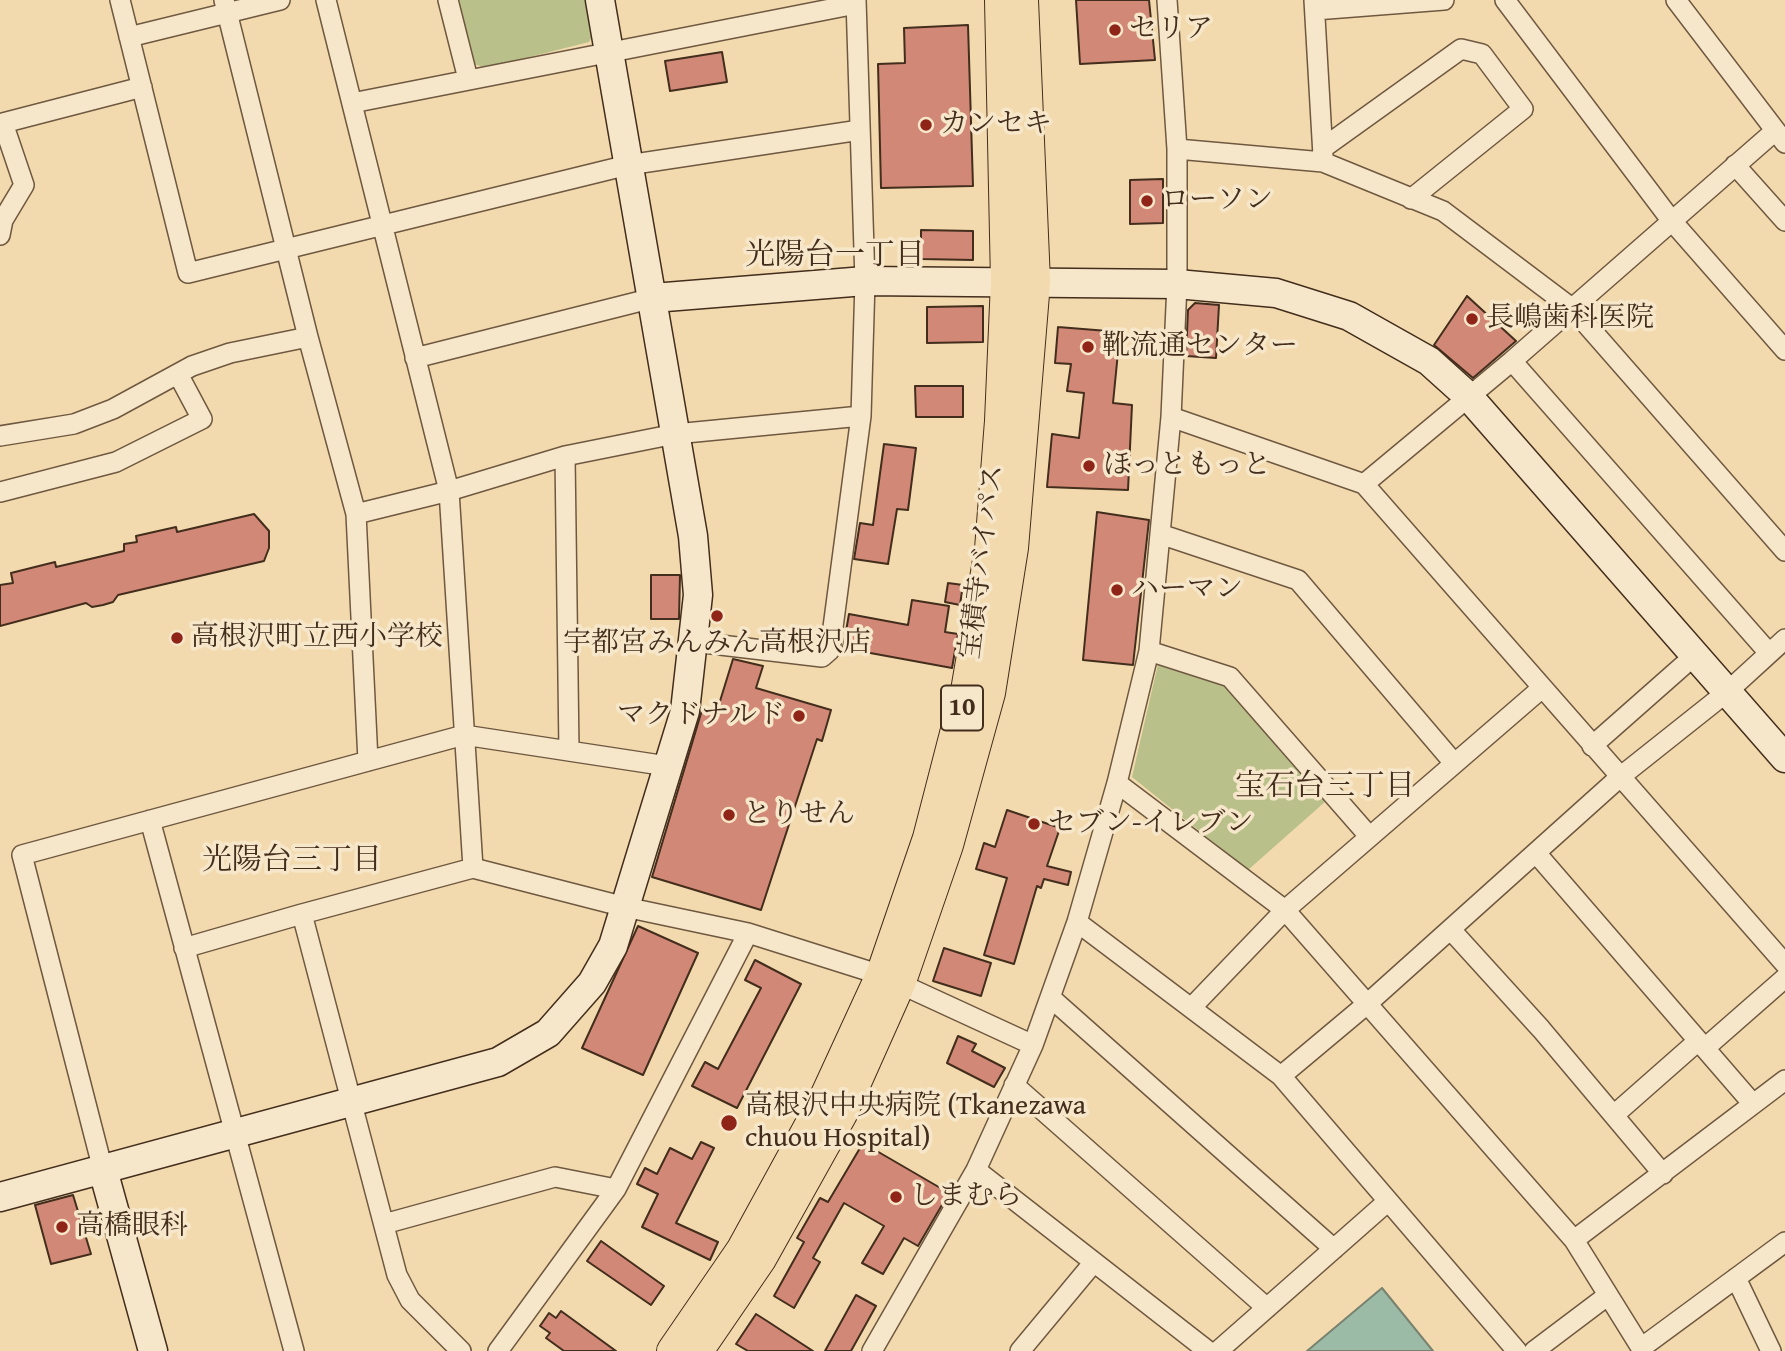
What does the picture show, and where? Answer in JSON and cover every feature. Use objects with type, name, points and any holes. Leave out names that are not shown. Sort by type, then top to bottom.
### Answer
[{"type":"main road","name":"宝積寺バイパス","points":[[672,1351],[743,1249],[890,980],[966,691],[990,550],[1006,282],[1000,0]]},
{"type":"main road","name":"宝積寺バイパス","points":[[698,1351],[761,1259],[842,1114],[890,980],[948,845],[990,693],[1013,548],[1035,282],[1023,0]]},
{"type":"street","points":[[120,0],[188,273],[628,165],[860,130]]},
{"type":"street","points":[[129,37],[226,6],[280,0]]},
{"type":"street","points":[[326,0],[449,491],[473,868]]},
{"type":"street","points":[[448,0],[468,79]]},
{"type":"street","points":[[0,1196],[498,1062],[548,1033],[592,983],[613,946],[685,711],[695,642],[698,595],[693,536],[600,0]]},
{"type":"street","points":[[872,1351],[976,1170],[1033,1045],[1077,922],[1117,783],[1149,651],[1171,417],[1177,284],[1177,149],[1167,0]]},
{"type":"street","points":[[1323,155],[1314,5],[1444,0]]},
{"type":"street","points":[[1505,0],[1671,220],[1785,349]]},
{"type":"street","points":[[1364,484],[1573,309],[1735,165],[1780,137],[1676,0]]},
{"type":"street","points":[[352,103],[856,2],[865,281],[861,416],[830,650],[822,657],[695,642]]},
{"type":"street","points":[[226,6],[308,337],[356,514],[368,761]]},
{"type":"street","points":[[1323,155],[1461,49],[1482,54],[1523,109],[1411,199]]},
{"type":"street","points":[[0,235],[3,220],[24,186],[3,123],[142,87]]},
{"type":"street","points":[[1177,149],[1323,155],[1411,199],[1443,211],[1573,309],[1785,551]]},
{"type":"street","points":[[1735,165],[1785,221]]},
{"type":"street","points":[[415,358],[653,298],[865,281],[1177,284],[1276,293],[1349,316],[1429,361],[1469,397],[1785,758]]},
{"type":"street","points":[[0,436],[74,424],[113,410],[178,374],[230,353],[308,337]]},
{"type":"street","points":[[1512,361],[1769,653]]},
{"type":"street","points":[[0,492],[116,462],[202,419],[178,374]]},
{"type":"street","points":[[356,514],[449,491],[565,456],[675,434],[861,416]]},
{"type":"street","points":[[1171,417],[1364,484],[1785,964]]},
{"type":"street","points":[[565,456],[569,751]]},
{"type":"street","points":[[1160,534],[1298,580],[1454,763]]},
{"type":"street","points":[[1282,1076],[1451,930],[1620,777],[1727,692],[1785,639]]},
{"type":"street","points":[[1149,651],[1230,677],[1369,836]]},
{"type":"street","points":[[1592,746],[1694,656]]},
{"type":"street","points":[[1191,1008],[1285,910],[1542,688]]},
{"type":"street","points":[[153,1351],[103,1170],[22,855],[464,735],[667,766]]},
{"type":"street","points":[[1117,783],[1285,910],[1574,1240],[1642,1349],[1785,1242]]},
{"type":"street","points":[[150,820],[294,1351]]},
{"type":"street","points":[[1536,853],[1753,1104]]},
{"type":"street","points":[[184,948],[473,868],[625,907],[748,933],[890,980],[1033,1045]]},
{"type":"street","points":[[303,914],[397,1275],[410,1300],[461,1351]]},
{"type":"street","points":[[1077,922],[1282,1076],[1517,1351]]},
{"type":"street","points":[[1451,930],[1663,1174]]},
{"type":"street","points":[[498,1351],[616,1189],[748,933]]},
{"type":"street","points":[[1614,1115],[1785,978]]},
{"type":"street","points":[[1051,999],[1334,1249]]},
{"type":"street","points":[[1574,1240],[1785,1080]]},
{"type":"street","points":[[1014,1085],[1267,1308]]},
{"type":"street","points":[[976,1170],[1208,1351]]},
{"type":"street","points":[[384,1224],[555,1177],[616,1189]]},
{"type":"street","points":[[1218,1351],[1387,1202]]},
{"type":"street","points":[[1020,1351],[1094,1262]]},
{"type":"street","points":[[1736,1278],[1771,1351]]},
{"type":"street","points":[[1534,1351],[1607,1296]]},
{"type":"green space","points":[[456,0],[589,0],[595,32],[589,42],[486,68],[471,63]]},
{"type":"green space","points":[[1158,664],[1227,683],[1326,801],[1248,870],[1132,777]]},
{"type":"shaded area","points":[[1382,1288],[1433,1351],[1307,1351]]},
{"type":"building","name":"セリア","points":[[1076,0],[1149,0],[1155,60],[1080,64]]},
{"type":"building","name":"カンセキ","points":[[968,25],[973,186],[881,188],[878,64],[905,63],[904,28]]},
{"type":"building","points":[[722,52],[727,82],[670,91],[665,61]]},
{"type":"building","name":"ローソン","points":[[1163,179],[1163,223],[1130,224],[1130,180]]},
{"type":"building","points":[[921,230],[973,231],[973,260],[921,259]]},
{"type":"building","name":"長嶋歯科医院","points":[[1467,296],[1516,341],[1473,378],[1434,345]]},
{"type":"building","points":[[1195,303],[1219,305],[1216,358],[1186,356],[1188,310]]},
{"type":"building","points":[[983,306],[983,342],[927,343],[927,307]]},
{"type":"building","points":[[1058,327],[1120,332],[1113,403],[1132,405],[1128,490],[1047,487],[1052,434],[1079,438],[1084,393],[1067,391],[1071,364],[1055,363]]},
{"type":"building","points":[[915,386],[963,386],[963,417],[916,417]]},
{"type":"building","points":[[884,444],[916,448],[908,510],[897,509],[888,564],[854,559],[860,523],[873,525]]},
{"type":"building","name":"ハーマン","points":[[1097,512],[1149,520],[1133,665],[1083,660]]},
{"type":"building","points":[[254,514],[269,531],[269,548],[264,561],[118,595],[113,602],[103,605],[92,607],[86,603],[0,626],[0,585],[13,583],[11,573],[55,562],[56,567],[124,551],[124,544],[137,542],[136,536],[176,527],[177,532]]},
{"type":"building","points":[[651,575],[680,575],[679,619],[651,619]]},
{"type":"building","points":[[948,583],[963,585],[960,605],[945,602]]},
{"type":"building","points":[[912,600],[949,606],[945,632],[958,634],[952,668],[843,648],[849,614],[908,625]]},
{"type":"building","name":"とりせん","points":[[733,659],[763,666],[756,688],[831,710],[822,741],[817,739],[761,910],[652,877],[702,710],[716,714]]},
{"type":"building","points":[[1007,810],[1060,828],[1047,866],[1071,872],[1068,885],[1044,879],[1041,888],[1037,886],[1014,964],[984,955],[1007,878],[976,869],[984,843],[995,847]]},
{"type":"building","points":[[638,926],[698,953],[643,1075],[582,1048]]},
{"type":"building","points":[[944,948],[991,963],[981,996],[933,981]]},
{"type":"building","points":[[755,960],[801,984],[737,1108],[692,1086],[705,1062],[718,1069],[761,988],[745,980]]},
{"type":"building","points":[[958,1036],[976,1044],[972,1051],[1005,1068],[994,1087],[947,1063]]},
{"type":"building","points":[[701,1142],[714,1148],[676,1223],[718,1242],[710,1260],[642,1227],[658,1194],[637,1184],[645,1168],[657,1174],[670,1148],[692,1159]]},
{"type":"building","name":"しまむら","points":[[863,1143],[949,1193],[918,1246],[904,1238],[883,1274],[862,1263],[884,1226],[844,1203],[813,1258],[820,1262],[794,1308],[774,1296],[804,1242],[797,1238],[820,1198],[828,1202]]},
{"type":"building","name":"高橋眼科","points":[[73,1195],[91,1254],[51,1264],[35,1205]]},
{"type":"building","points":[[601,1241],[664,1286],[651,1305],[587,1261]]},
{"type":"building","points":[[856,1295],[876,1306],[851,1351],[825,1351]]},
{"type":"building","points":[[561,1311],[616,1351],[564,1351],[546,1338],[550,1333],[540,1326],[549,1313],[556,1318]]},
{"type":"building","points":[[756,1314],[813,1351],[748,1351],[736,1344]]},
{"type":"place","name":"セリア","points":[[1115,30]]},
{"type":"place","name":"カンセキ","points":[[926,125]]},
{"type":"place","name":"ローソン","points":[[1147,201]]},
{"type":"place","name":"長嶋歯科医院","points":[[1472,319]]},
{"type":"place","name":"靴流通センター","points":[[1088,347]]},
{"type":"place","name":"ほっともっと","points":[[1089,466]]},
{"type":"place","name":"ハーマン","points":[[1117,590]]},
{"type":"place","name":"宇都宮みんみん高根沢店","points":[[717,616]]},
{"type":"place","name":"高根沢町立西小学校","points":[[177,638]]},
{"type":"place","name":"マクドナルド","points":[[799,716]]},
{"type":"place","name":"とりせん","points":[[729,815]]},
{"type":"place","name":"セブン-イレブン","points":[[1034,824]]},
{"type":"place","name":"高根沢中央病院 (Tkanezawa chuou Hospital)","points":[[729,1123]]},
{"type":"place","name":"しまむら","points":[[896,1197]]},
{"type":"place","name":"高橋眼科","points":[[62,1227]]},
{"type":"district","name":"光陽台一丁目","points":[[835,256]]},
{"type":"district","name":"宝石台三丁目","points":[[1325,787]]},
{"type":"district","name":"光陽台三丁目","points":[[292,861]]}]
